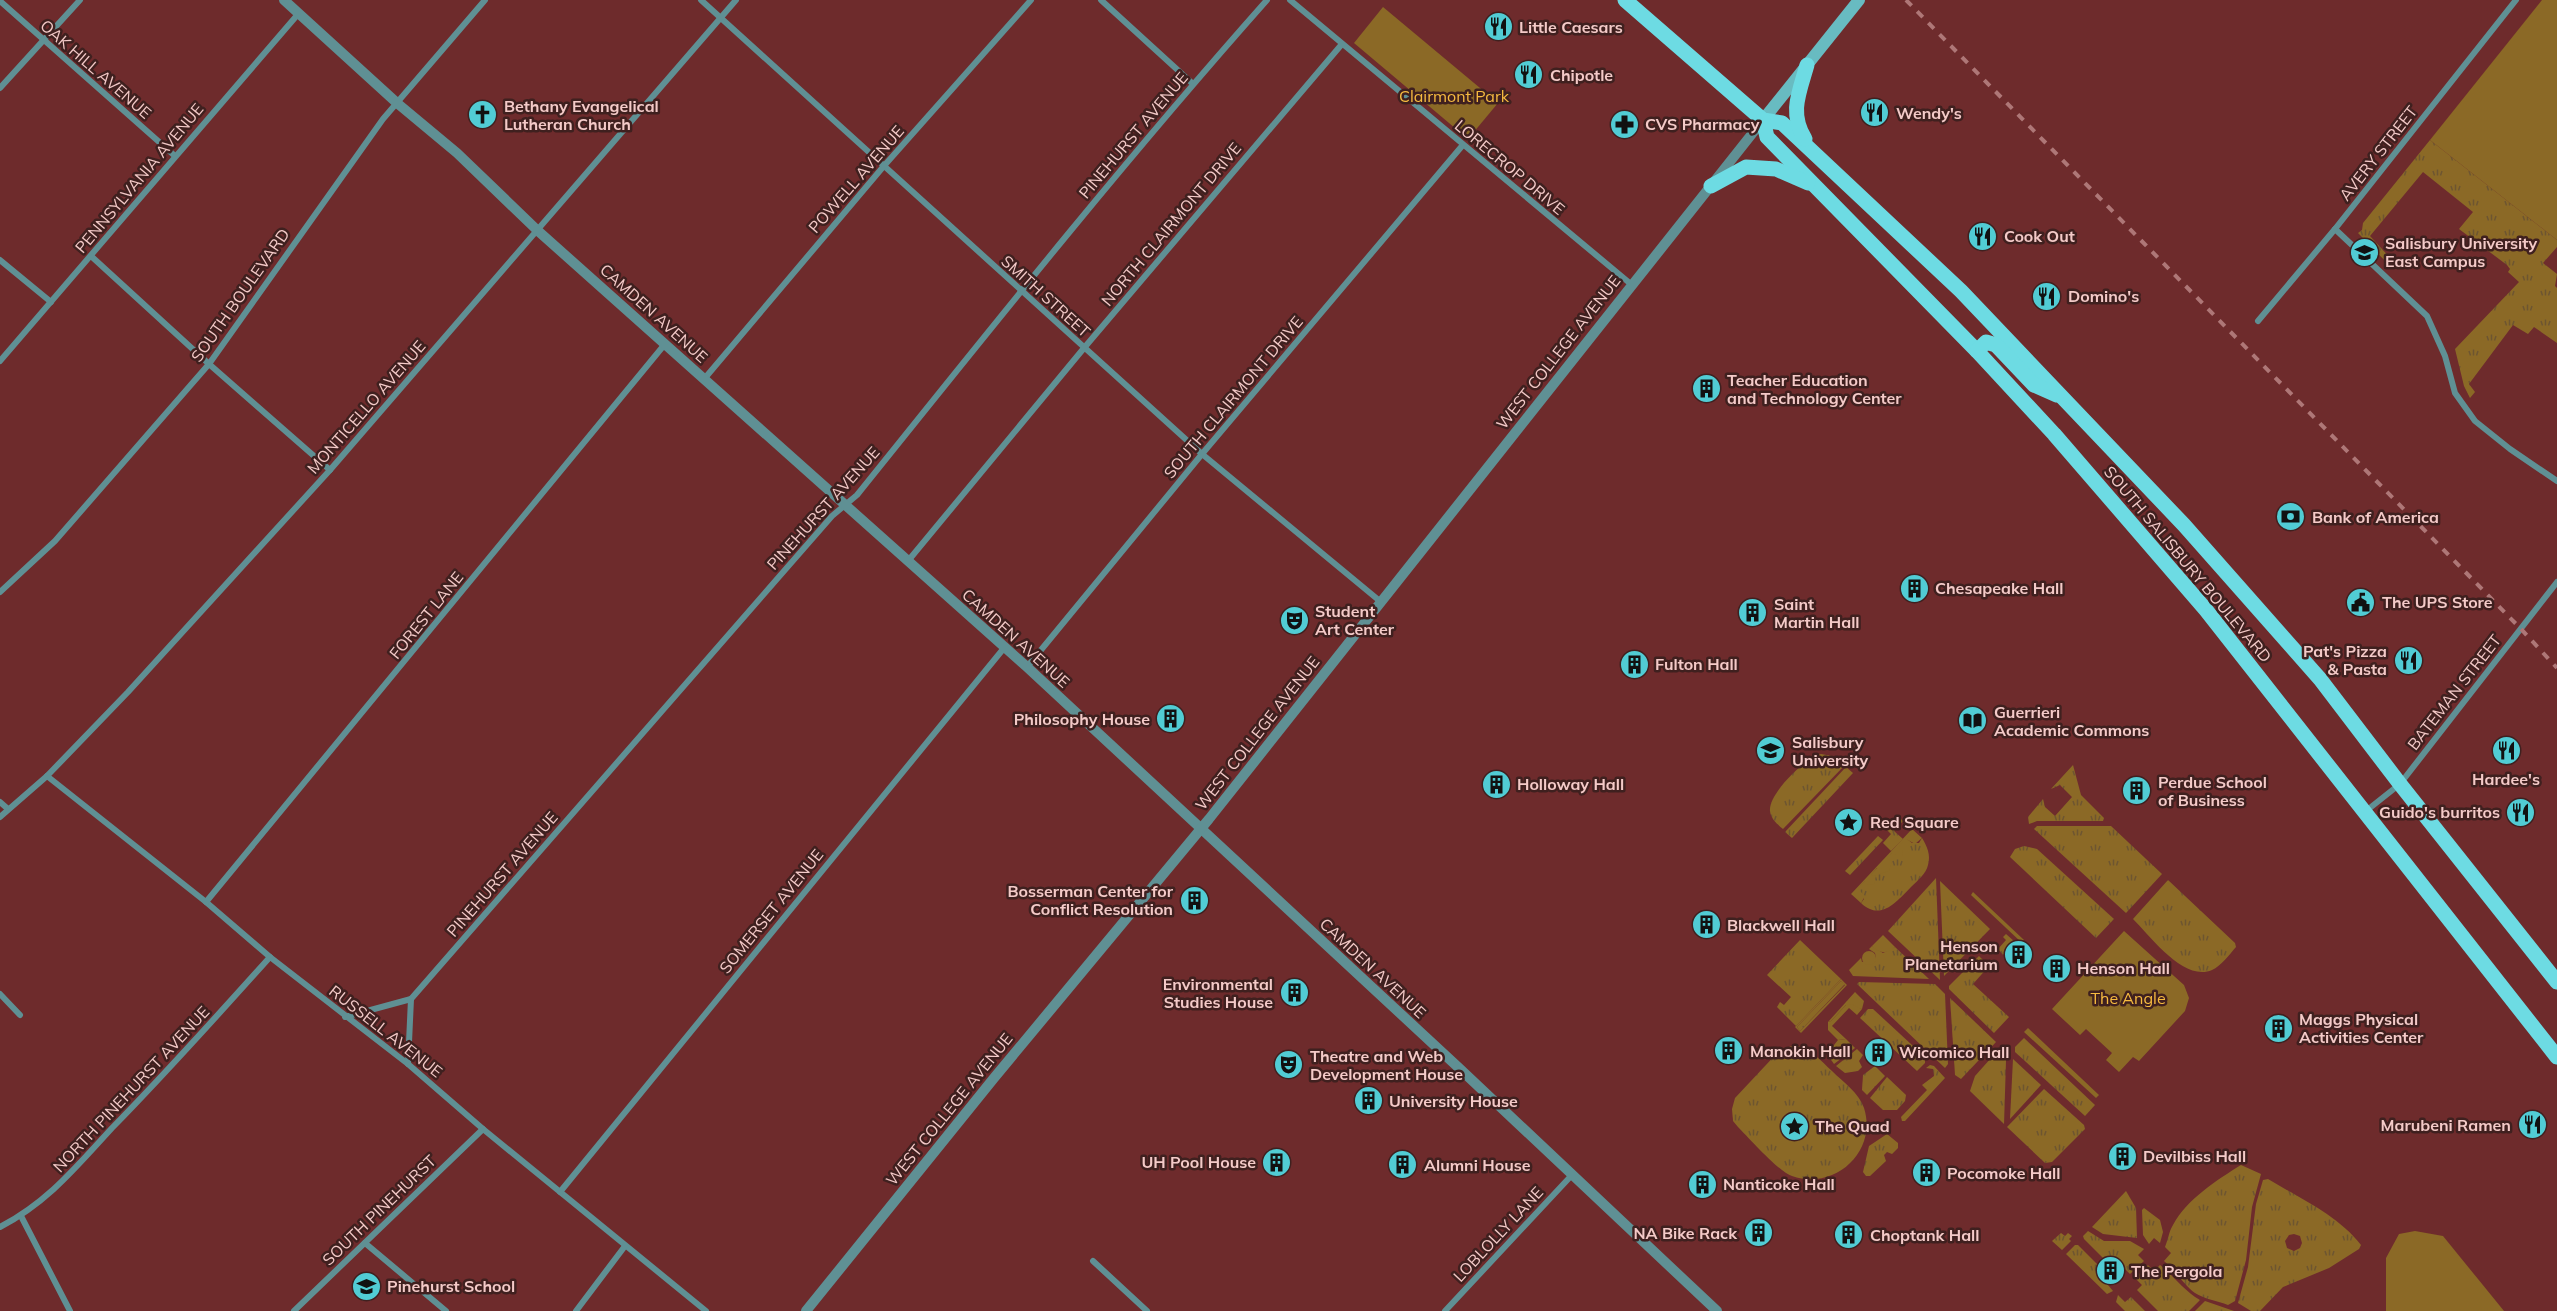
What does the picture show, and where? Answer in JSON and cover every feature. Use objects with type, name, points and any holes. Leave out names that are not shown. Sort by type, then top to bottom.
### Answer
[{"type":"main road","name":"SOUTH SALISBURY BOULEVARD","points":[[1625,0],[1763,120],[1782,123],[1814,152],[1961,291],[2192,533],[2320,679],[2557,982]]},
{"type":"main road","name":"WEST COLLEGE AVENUE","points":[[1763,120],[1858,1]]},
{"type":"main road","points":[[1807,65],[1796,106],[1796,117],[1798,127],[1814,152]]},
{"type":"main road","name":"SOUTH SALISBURY BOULEVARD","points":[[1763,120],[1767,137],[1977,351],[2054,434],[2206,610],[2557,1057]]},
{"type":"main road","points":[[1711,186],[1746,167],[1776,169],[1818,188]]},
{"type":"main road","points":[[1977,351],[1986,342],[1996,345],[2034,385],[2062,397]]},
{"type":"street","points":[[0,88],[80,0]]},
{"type":"street","name":"CAMDEN AVENUE","points":[[284,0],[397,103],[457,153],[537,230],[1027,667],[1717,1311]]},
{"type":"street","name":"SOUTH BOULEVARD","points":[[0,592],[55,541],[209,364],[332,189],[397,103],[484,0]]},
{"type":"street","name":"SMITH STREET","points":[[701,0],[1202,454],[1382,602]]},
{"type":"street","name":"MONTICELLO AVENUE","points":[[0,817],[47,776],[128,692],[330,470],[736,0]]},
{"type":"street","name":"POWELL AVENUE","points":[[705,378],[884,167],[1030,0]]},
{"type":"street","points":[[1101,0],[1193,84]]},
{"type":"street","name":"PINEHURST AVENUE","points":[[411,999],[824,525],[857,495],[1021,290],[1193,84],[1268,0]]},
{"type":"street","name":"LORECROP DRIVE","points":[[1290,0],[1462,146],[1632,285]]},
{"type":"street","name":"AVERY STREET","points":[[2258,321],[2336,229],[2516,0]]},
{"type":"street","name":"OAK HILL AVENUE","points":[[0,1],[175,156]]},
{"type":"street","name":"PENNSYLVANIA AVENUE","points":[[0,361],[299,13]]},
{"type":"street","name":"NORTH CLAIRMONT DRIVE","points":[[908,561],[1084,348],[1342,44]]},
{"type":"street","name":"WEST COLLEGE AVENUE","points":[[806,1311],[994,1078],[1202,829],[1763,120]]},
{"type":"street","name":"SOUTH CLAIRMONT DRIVE","points":[[1027,667],[1202,454],[1462,146]]},
{"type":"street","points":[[2336,229],[2427,316],[2445,356],[2455,393],[2475,421],[2557,482]]},
{"type":"street","points":[[91,255],[209,364],[330,470]]},
{"type":"street","points":[[0,260],[51,302]]},
{"type":"street","name":"FOREST LANE","points":[[206,902],[666,344]]},
{"type":"street","name":"BATEMAN STREET","points":[[2366,811],[2400,784],[2557,582]]},
{"type":"street","name":"SOMERSET AVENUE","points":[[560,1192],[1004,648]]},
{"type":"street","name":"RUSSELL AVENUE","points":[[47,776],[206,902],[345,1017],[408,1064],[483,1129],[706,1311]]},
{"type":"street","points":[[0,802],[8,809]]},
{"type":"street","name":"NORTH PINEHURST AVENUE","points":[[0,1227],[21,1216],[65,1180],[180,1058],[270,957]]},
{"type":"street","points":[[0,994],[20,1015]]},
{"type":"street","points":[[345,1017],[411,999],[408,1064]]},
{"type":"street","name":"SOUTH PINEHURST","points":[[294,1311],[483,1129]]},
{"type":"street","name":"LOBLOLLY LANE","points":[[1445,1311],[1571,1176]]},
{"type":"street","points":[[21,1216],[70,1311]]},
{"type":"street","points":[[366,1243],[446,1311]]},
{"type":"street","points":[[576,1311],[625,1246]]},
{"type":"street","points":[[1093,1261],[1147,1311]]},
{"type":"green space","points":[[2542,0],[2557,0],[2557,240],[2430,140]]},
{"type":"green space","name":"Clairmont Park","points":[[1383,7],[1498,103],[1468,139],[1354,43]]},
{"type":"green space","points":[[2430,140],[2557,240],[2557,247],[2543,263],[2557,274],[2555,286],[2557,288],[2557,343],[2534,327],[2528,334],[2513,325],[2469,384],[2475,392],[2470,398],[2464,386],[2455,349],[2519,282],[2508,272],[2510,269],[2507,265],[2459,229],[2473,212],[2423,172],[2370,236],[2394,262],[2390,266],[2358,233],[2362,230],[2363,223]]},
{"type":"green space","points":[[1821,754],[1832,756],[1844,766],[1783,829],[1775,821],[1770,811],[1775,795],[1797,769]]},
{"type":"green space","points":[[2073,765],[2081,795],[2104,818],[2103,821],[2037,821],[2029,824],[2028,817],[2043,799],[2045,807],[2055,816],[2072,797],[2060,785],[2051,789]]},
{"type":"green space","points":[[1846,767],[1853,773],[1792,838],[1785,832]]},
{"type":"green space","points":[[1897,815],[1903,821],[1894,831],[1903,839],[1891,851],[1883,843],[1891,834],[1885,828]]},
{"type":"green space","points":[[2037,826],[2111,826],[2162,874],[2126,913],[2034,829]]},
{"type":"green space","points":[[1912,829],[1922,838],[1915,844],[1906,839],[1899,846],[1903,851],[1902,856],[1892,853],[1887,859],[1892,861],[1889,871],[1879,874],[1877,868],[1871,875],[1876,876],[1874,884],[1868,885],[1865,881],[1858,889],[1865,896],[1861,903],[1851,894]]},
{"type":"green space","points":[[1878,836],[1883,840],[1850,875],[1845,871]]},
{"type":"green space","points":[[1906,838],[1912,843],[1919,843],[1922,838],[1924,841],[1929,858],[1925,871],[1900,898],[1888,907],[1882,910],[1868,908],[1861,903],[1864,899],[1857,889]]},
{"type":"green space","points":[[2024,846],[2037,849],[2114,919],[2096,938],[2010,857],[2015,849]]},
{"type":"green space","points":[[1936,878],[1940,980],[1888,931]]},
{"type":"green space","points":[[2168,880],[2235,943],[2236,947],[2231,953],[2212,970],[2201,972],[2190,970],[2179,964],[2133,919]]},
{"type":"green space","points":[[1940,881],[1990,929],[1944,976]]},
{"type":"green space","points":[[1973,892],[2024,940],[2022,943],[1971,895]]},
{"type":"green space","name":"The Angle","points":[[2124,931],[2184,985],[2189,998],[2185,1011],[2139,1061],[2133,1057],[2119,1072],[2106,1060],[2112,1053],[2086,1029],[2080,1035],[2052,1009]]},
{"type":"green space","points":[[2006,934],[2015,942],[2003,955],[1998,949],[2006,940],[2003,937]]},
{"type":"green space","points":[[1883,935],[1895,947],[1886,952],[1878,951],[1872,946]]},
{"type":"green space","points":[[1800,940],[1841,979],[1796,1026],[1777,1007],[1780,1002],[1784,1005],[1791,997],[1767,975]]},
{"type":"green space","points":[[1872,946],[1883,953],[1895,947],[1929,979],[1853,976],[1849,970],[1861,958],[1862,962],[1876,958],[1875,953],[1869,949]]},
{"type":"green space","points":[[1866,951],[1872,951],[1876,958],[1872,965],[1866,965],[1862,961],[1862,955]]},
{"type":"green space","points":[[1979,956],[1989,966],[1973,984],[2009,1017],[1994,1033],[1949,989],[1949,986]]},
{"type":"green space","points":[[1841,979],[1847,985],[1801,1033],[1795,1027]],"holes":[[[1841,981],[1845,985],[1800,1031],[1797,1027]]]},
{"type":"green space","points":[[1841,981],[1845,984],[1800,1031],[1797,1027]]},
{"type":"green space","points":[[1859,982],[1935,984],[1945,994],[1948,1064],[1945,1068],[1857,984]]},
{"type":"green space","points":[[1855,992],[1864,1001],[1862,1009],[1846,1005],[1828,1022]]},
{"type":"green space","points":[[1950,998],[1996,1042],[1961,1079],[1955,1075]]},
{"type":"green space","points":[[1851,1004],[1862,1009],[1857,1015],[1849,1008],[1832,1026],[1846,1039],[1838,1040],[1828,1030],[1828,1022],[1846,1005]]},
{"type":"green space","points":[[1868,1009],[1873,1009],[1925,1057],[1925,1063],[1917,1071],[1860,1018]]},
{"type":"green space","points":[[2028,1028],[2099,1095],[2096,1098],[2024,1032]]},
{"type":"green space","points":[[2024,1038],[2095,1105],[2085,1116],[2015,1052],[2015,1047]]},
{"type":"green space","points":[[1846,1039],[1855,1048],[1834,1064],[1827,1054],[1838,1040]]},
{"type":"green space","points":[[1795,1045],[1806,1049],[1819,1059],[1855,1093],[1864,1108],[1867,1124],[1865,1139],[1858,1153],[1837,1173],[1823,1178],[1808,1179],[1786,1173],[1764,1154],[1733,1121],[1732,1109],[1735,1098],[1780,1050]]},
{"type":"green space","points":[[2000,1048],[2003,1048],[2006,1061],[2004,1124],[1970,1091],[1975,1076]]},
{"type":"green space","points":[[1857,1049],[1863,1055],[1859,1061],[1862,1067],[1858,1071],[1845,1073],[1836,1066]]},
{"type":"green space","points":[[2013,1059],[2041,1085],[2010,1119]]},
{"type":"green space","points":[[1930,1065],[1934,1066],[1945,1078],[1905,1121],[1902,1121],[1901,1117],[1927,1090],[1922,1085],[1934,1076],[1933,1069],[1926,1068]]},
{"type":"green space","points":[[1875,1066],[1885,1076],[1867,1095],[1862,1090],[1863,1075]]},
{"type":"green space","points":[[1887,1077],[1906,1095],[1905,1101],[1897,1110],[1883,1110],[1870,1098]]},
{"type":"green space","points":[[2044,1089],[2084,1125],[2085,1129],[2052,1162],[2045,1163],[2007,1127]]},
{"type":"green space","points":[[1887,1134],[1898,1143],[1898,1148],[1892,1154],[1887,1152],[1884,1155],[1886,1161],[1870,1176],[1866,1176],[1863,1172],[1869,1146]]},
{"type":"green space","points":[[2241,1165],[2261,1174],[2252,1207],[2246,1260],[2235,1301],[2228,1305],[2203,1297],[2191,1290],[2164,1261],[2171,1253],[2165,1247],[2172,1227],[2186,1207],[2213,1184]]},
{"type":"green space","points":[[2268,1179],[2318,1208],[2352,1234],[2361,1245],[2359,1249],[2329,1268],[2283,1287],[2260,1311],[2251,1311],[2238,1303],[2248,1267],[2256,1204],[2263,1180]],"holes":[[[2289,1235],[2300,1236],[2302,1243],[2300,1248],[2294,1251],[2287,1248],[2285,1241]]]},
{"type":"green space","points":[[2126,1191],[2136,1208],[2137,1238],[2103,1234],[2092,1227]]},
{"type":"green space","points":[[2144,1208],[2160,1220],[2163,1232],[2160,1243],[2154,1238],[2149,1244],[2143,1235],[2142,1210]]},
{"type":"green space","points":[[2088,1231],[2104,1241],[2130,1241],[2144,1249],[2138,1255],[2144,1261],[2130,1274],[2124,1268],[2119,1274],[2084,1239],[2083,1236]]},
{"type":"green space","points":[[2415,1231],[2443,1236],[2504,1311],[2386,1311],[2386,1258],[2399,1234]]},
{"type":"green space","points":[[2061,1233],[2065,1236],[2068,1233],[2072,1236],[2069,1239],[2071,1241],[2062,1250],[2052,1241]]},
{"type":"green space","points":[[2078,1245],[2113,1280],[2108,1285],[2113,1291],[2107,1294],[2066,1254]]},
{"type":"green space","points":[[2148,1265],[2154,1271],[2160,1265],[2200,1300],[2189,1311],[2158,1311],[2137,1290],[2142,1285],[2135,1278]]},
{"type":"green space","points":[[2118,1295],[2125,1302],[2131,1297],[2145,1311],[2125,1311],[2116,1302]]},
{"type":"green space","points":[[2205,1301],[2234,1311],[2195,1311]]},
{"type":"railway","points":[[1906,0],[2557,668]]},
{"type":"place","name":"Little Caesars","points":[[1498,27]]},
{"type":"place","name":"Chipotle","points":[[1529,75]]},
{"type":"place","name":"Wendy's","points":[[1875,113]]},
{"type":"place","name":"Bethany Evangelical Lutheran Church","points":[[483,115]]},
{"type":"place","name":"CVS Pharmacy","points":[[1624,124]]},
{"type":"place","name":"Cook Out","points":[[1983,236]]},
{"type":"place","name":"Salisbury University East Campus","points":[[2364,252]]},
{"type":"place","name":"Domino's","points":[[2047,296]]},
{"type":"place","name":"Teacher Education and Technology Center","points":[[1706,389]]},
{"type":"place","name":"Bank of America","points":[[2291,517]]},
{"type":"place","name":"Chesapeake Hall","points":[[1914,588]]},
{"type":"place","name":"The UPS Store","points":[[2361,602]]},
{"type":"place","name":"Saint Martin Hall","points":[[1753,613]]},
{"type":"place","name":"Student Art Center","points":[[1294,620]]},
{"type":"place","name":"Pat's Pizza & Pasta","points":[[2408,660]]},
{"type":"place","name":"Fulton Hall","points":[[1634,664]]},
{"type":"place","name":"Philosophy House","points":[[1171,719]]},
{"type":"place","name":"Guerrieri Academic Commons","points":[[1973,721]]},
{"type":"place","name":"Salisbury University","points":[[1771,751]]},
{"type":"place","name":"Hardee's","points":[[2506,751]]},
{"type":"place","name":"Holloway Hall","points":[[1496,784]]},
{"type":"place","name":"Perdue School of Business","points":[[2137,791]]},
{"type":"place","name":"Guido's burritos","points":[[2521,812]]},
{"type":"place","name":"Red Square","points":[[1849,822]]},
{"type":"place","name":"Bosserman Center for Conflict Resolution","points":[[1194,900]]},
{"type":"place","name":"Blackwell Hall","points":[[1706,925]]},
{"type":"place","name":"Henson Planetarium","points":[[2019,955]]},
{"type":"place","name":"Henson Hall","points":[[2056,968]]},
{"type":"place","name":"Environmental Studies House","points":[[1294,993]]},
{"type":"place","name":"Maggs Physical Activities Center","points":[[2278,1028]]},
{"type":"place","name":"Manokin Hall","points":[[1729,1051]]},
{"type":"place","name":"Wicomico Hall","points":[[1878,1052]]},
{"type":"place","name":"Theatre and Web Development House","points":[[1289,1065]]},
{"type":"place","name":"University House","points":[[1368,1101]]},
{"type":"place","name":"Marubeni Ramen","points":[[2532,1125]]},
{"type":"place","name":"The Quad","points":[[1794,1126]]},
{"type":"place","name":"Devilbiss Hall","points":[[2122,1156]]},
{"type":"place","name":"UH Pool House","points":[[1277,1162]]},
{"type":"place","name":"Alumni House","points":[[1403,1165]]},
{"type":"place","name":"Pocomoke Hall","points":[[1926,1173]]},
{"type":"place","name":"Nanticoke Hall","points":[[1702,1184]]},
{"type":"place","name":"NA Bike Rack","points":[[1758,1233]]},
{"type":"place","name":"Choptank Hall","points":[[1849,1235]]},
{"type":"place","name":"The Pergola","points":[[2110,1271]]},
{"type":"place","name":"Pinehurst School","points":[[366,1286]]}]
